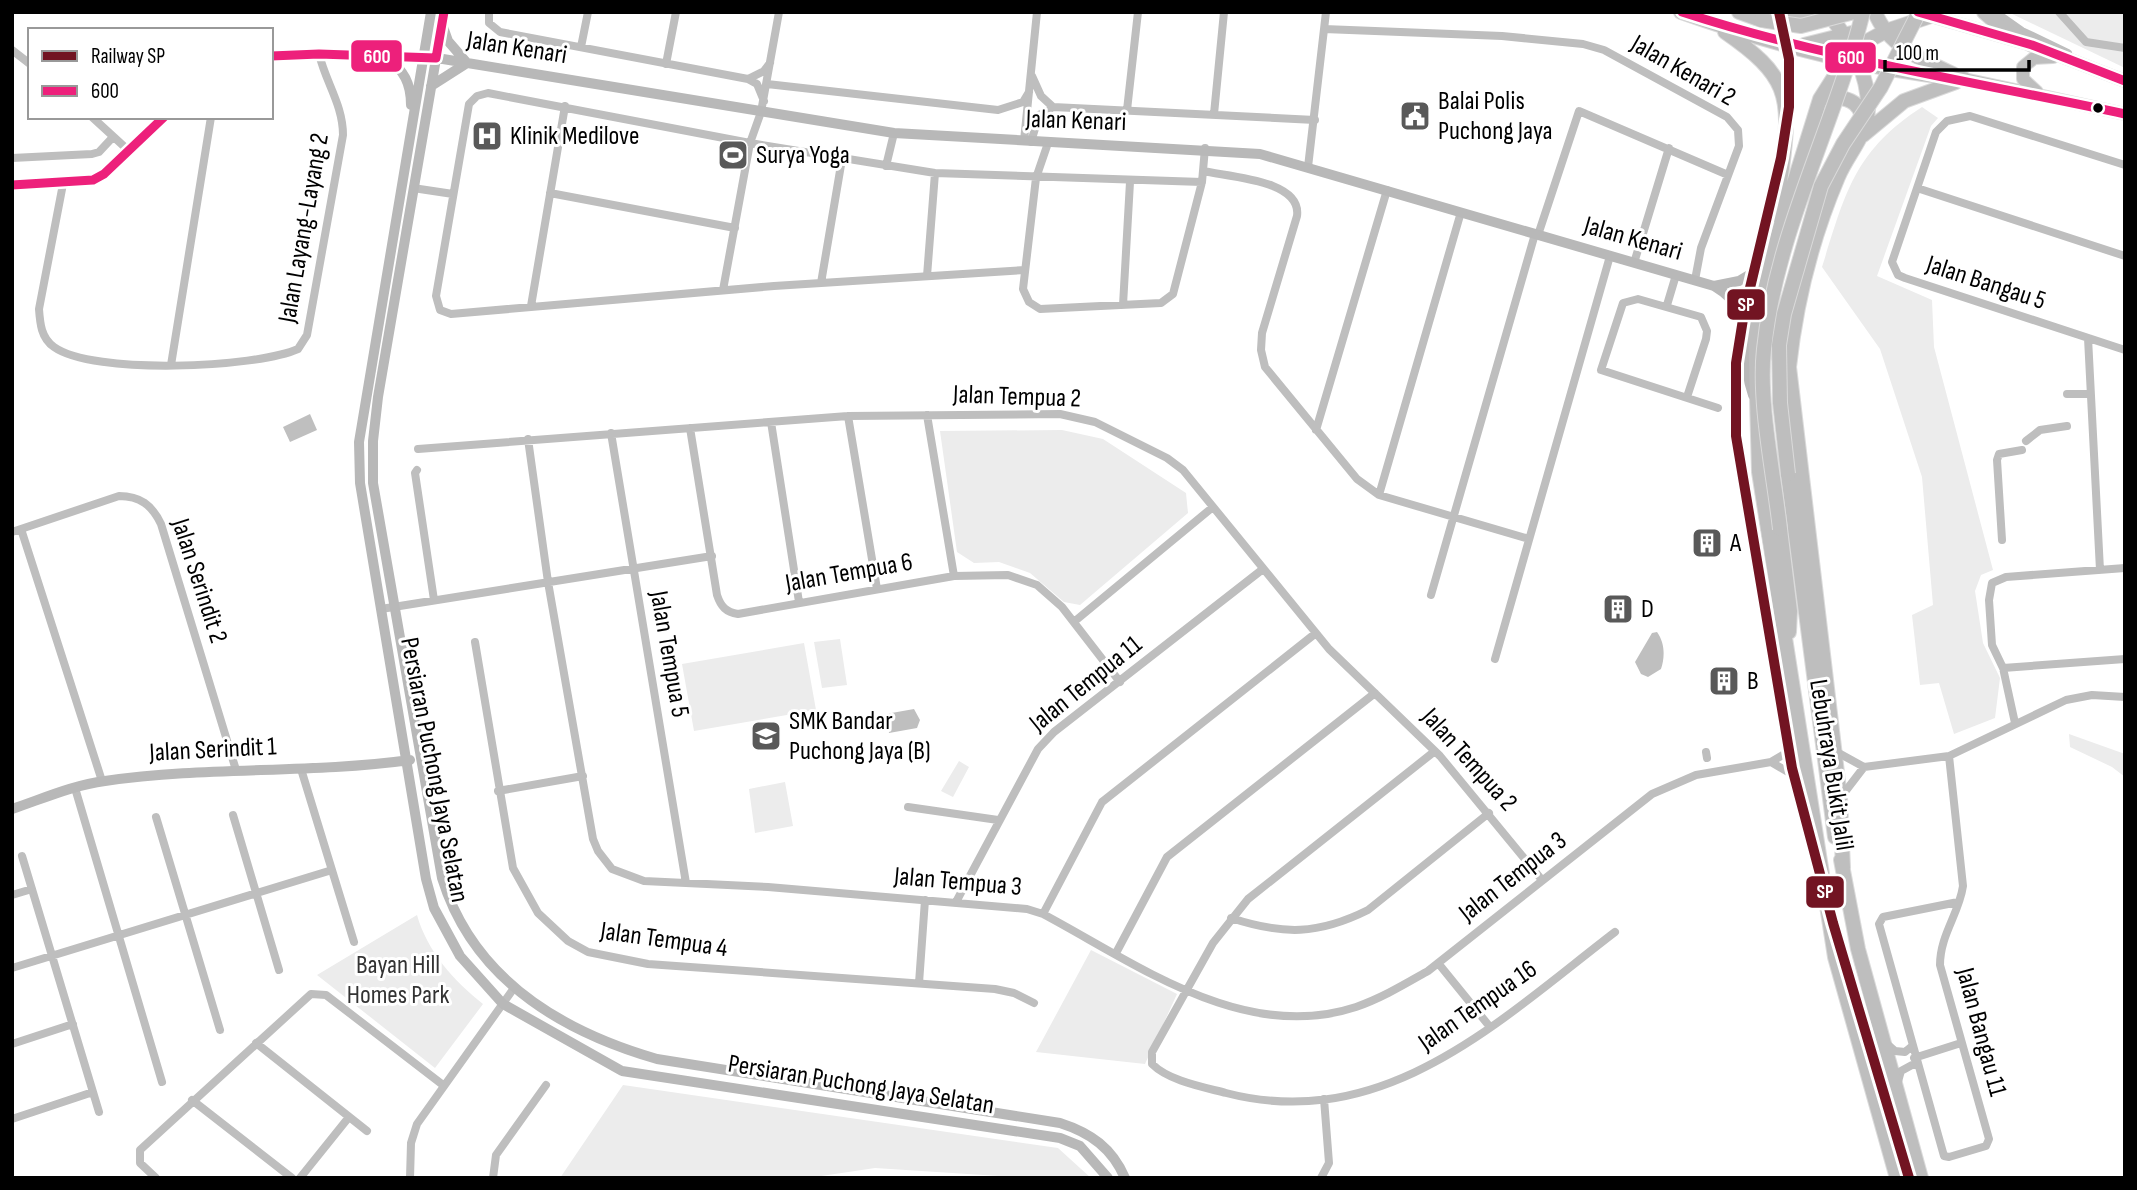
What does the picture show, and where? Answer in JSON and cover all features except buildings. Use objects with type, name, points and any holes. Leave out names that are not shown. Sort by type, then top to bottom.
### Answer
[{"type":"highway","points":[[1681,12],[1796,47],[1853,57],[1927,75],[1964,79]]},
{"type":"highway","points":[[1739,12],[1794,27],[1854,12]]},
{"type":"highway","points":[[1752,35],[1766,29],[1772,12]]},
{"type":"highway","points":[[1790,12],[1814,22]]},
{"type":"highway","points":[[1828,12],[1845,36],[1868,108],[1862,137]]},
{"type":"highway","points":[[1788,644],[1790,611],[1766,408],[1763,351],[1772,295],[1803,190],[1842,88],[1863,12]]},
{"type":"highway","points":[[1984,12],[2003,29],[2032,45]]},
{"type":"highway","points":[[1796,47],[1845,36],[1882,19],[1922,13]]},
{"type":"highway","points":[[1843,868],[1832,827],[1788,474],[1780,403],[1779,345],[1784,314],[1821,186],[1843,144],[1881,87],[1922,13]]},
{"type":"highway","points":[[1788,644],[1779,611],[1759,472],[1755,327],[1769,264],[1820,99],[1882,19]]},
{"type":"highway","points":[[1882,19],[1922,60],[1964,79]]},
{"type":"highway","points":[[1714,24],[1751,50],[1770,69],[1788,105],[1789,120],[1777,208],[1780,228]]},
{"type":"highway","points":[[1843,868],[1835,751],[1789,367],[1795,312],[1814,242],[1839,174],[1862,137],[1904,101],[1964,79]]},
{"type":"highway","points":[[1820,99],[1835,97],[1857,105],[1862,115],[1862,137]]},
{"type":"highway","name":"Lebuhraya Bukit Jalil","points":[[1788,644],[1835,957],[1897,1178]]},
{"type":"highway","name":"Lebuhraya Bukit Jalil","points":[[1843,868],[1858,948],[1921,1178]]},
{"type":"main road","name":"Persiaran Puchong Jaya Selatan","points":[[431,12],[359,442],[360,483],[405,761],[434,908],[460,956],[503,1004],[622,1070],[1060,1138],[1080,1146],[1108,1178]]},
{"type":"main road","points":[[1922,13],[2032,45],[2125,81]]},
{"type":"main road","name":"Persiaran Puchong Jaya Selatan","points":[[443,18],[373,441],[373,483],[420,758],[449,900],[474,947],[514,988],[594,1036],[620,1048],[657,1059],[1060,1124],[1094,1138],[1109,1150],[1125,1178]]},
{"type":"main road","points":[[431,86],[467,63],[449,41],[443,18]]},
{"type":"main road","name":"Jalan Kenari","points":[[273,56],[319,54],[436,58],[763,106],[894,133],[1048,143],[1205,148],[1260,154],[1714,286],[1738,303],[1744,315],[1745,373],[1756,401]]},
{"type":"main road","points":[[2044,95],[2022,79],[2021,73],[2027,62],[2040,56],[2071,59]]},
{"type":"main road","points":[[387,57],[402,69],[409,85],[409,147]]},
{"type":"main road","points":[[1964,79],[2125,114]]},
{"type":"main road","points":[[12,185],[63,184],[93,180],[104,174],[162,119]]},
{"type":"main road","points":[[1714,286],[1739,281],[1769,264]]},
{"type":"main road","name":"Jalan Serindit 1","points":[[12,809],[102,781],[236,770],[301,769],[420,758]]},
{"type":"street","points":[[489,12],[489,23],[500,32],[748,79],[757,84],[763,106]]},
{"type":"street","points":[[581,47],[588,12]]},
{"type":"street","points":[[666,64],[676,12]]},
{"type":"street","points":[[723,290],[750,144],[763,106],[779,12]]},
{"type":"street","points":[[1028,142],[1029,92],[1037,12]]},
{"type":"street","points":[[1127,110],[1138,12]]},
{"type":"street","points":[[1214,114],[1224,12]]},
{"type":"street","points":[[1308,167],[1326,12]]},
{"type":"street","points":[[1994,12],[2022,31],[2102,71]]},
{"type":"street","points":[[2059,12],[2086,42],[2125,48]]},
{"type":"street","name":"Jalan Kenari 2","points":[[1324,29],[1502,36],[1583,44],[1604,50],[1727,117],[1740,136],[1702,248],[1695,280]]},
{"type":"street","points":[[12,50],[28,62]]},
{"type":"street","name":"Jalan Layang-Layang 2","points":[[63,184],[39,309],[41,330],[52,346],[96,363],[171,365],[231,362],[289,353],[298,349],[307,335],[343,135],[341,109],[324,74],[319,54]]},
{"type":"street","points":[[748,79],[764,71],[771,60]]},
{"type":"street","points":[[1031,73],[1041,96],[1053,107]]},
{"type":"street","points":[[767,84],[998,110],[1023,103],[1029,92]]},
{"type":"street","points":[[1025,270],[723,290],[451,314],[440,310],[436,296],[469,104],[477,96],[488,93],[750,144],[935,173],[1130,182],[1202,182]]},
{"type":"street","points":[[531,306],[565,106]]},
{"type":"street","points":[[1028,142],[1039,115],[1053,107],[1315,120]]},
{"type":"street","points":[[1431,595],[1536,235],[1579,111],[1728,175]]},
{"type":"street","name":"Jalan Bangau 5","points":[[2125,165],[1970,116],[1947,121],[1936,132],[1892,262],[1898,275],[2125,350]]},
{"type":"street","points":[[94,119],[128,150]]},
{"type":"street","points":[[171,365],[211,119]]},
{"type":"street","points":[[886,166],[894,133]]},
{"type":"street","points":[[12,158],[92,154],[99,152],[113,137]]},
{"type":"street","points":[[1048,143],[1036,178],[1025,270],[1025,296],[1040,309],[1161,303],[1173,294],[1202,182],[1205,148]]},
{"type":"street","points":[[1634,263],[1669,148]]},
{"type":"street","points":[[821,283],[842,159]]},
{"type":"street","points":[[1203,172],[1286,190],[1293,197],[1297,216],[1262,333],[1261,350],[1265,367],[1357,479],[1379,495],[1529,539]]},
{"type":"street","points":[[927,276],[935,173]]},
{"type":"street","points":[[1123,304],[1130,182]]},
{"type":"street","points":[[413,188],[453,194]]},
{"type":"street","points":[[1917,188],[2125,256]]},
{"type":"street","points":[[1316,430],[1387,190]]},
{"type":"street","points":[[550,193],[735,228]]},
{"type":"street","points":[[1379,495],[1461,212]]},
{"type":"street","points":[[1495,659],[1610,256]]},
{"type":"street","points":[[1667,305],[1676,275]]},
{"type":"street","points":[[1687,397],[1706,339],[1701,317],[1639,299],[1623,303],[1601,370],[1718,408]]},
{"type":"street","points":[[2088,338],[2100,570]]},
{"type":"street","points":[[2067,394],[2089,394]]},
{"type":"street","name":"Jalan Tempua 2","points":[[418,449],[848,416],[1060,414],[1087,419],[1129,437],[1176,464],[1316,633],[1435,751],[1542,880]]},
{"type":"street","points":[[927,415],[954,576]]},
{"type":"street","points":[[848,416],[877,589]]},
{"type":"street","points":[[771,422],[799,602]]},
{"type":"street","points":[[2026,441],[2040,430],[2067,426]]},
{"type":"street","name":"Jalan Tempua 6","points":[[691,428],[717,595],[724,609],[730,613],[954,576],[992,574],[1022,578],[1049,594],[1075,621],[1121,682]]},
{"type":"street","name":"Jalan Tempua 5","points":[[611,433],[686,883]]},
{"type":"street","name":"Jalan Tempua 3","points":[[528,439],[548,582],[593,839],[605,862],[630,878],[1017,907],[1043,914],[1209,1001],[1248,1012],[1307,1016],[1353,1008],[1379,998],[1438,962],[1652,794],[1696,775],[1771,762]]},
{"type":"street","points":[[2002,540],[1997,460],[1999,454],[2022,450]]},
{"type":"street","points":[[417,470],[415,474],[434,600]]},
{"type":"street","name":"Jalan Serindit 2","points":[[17,530],[119,495],[134,496],[149,505],[161,524],[236,770]]},
{"type":"street","points":[[1075,621],[1213,508]]},
{"type":"street","points":[[17,530],[102,781]]},
{"type":"street","points":[[381,609],[712,556]]},
{"type":"street","points":[[2015,723],[2003,668],[1992,646],[1989,600],[1992,583],[2006,577],[2125,568]]},
{"type":"street","name":"Jalan Tempua 11","points":[[956,902],[1038,749],[1054,732],[1263,569]]},
{"type":"street","points":[[1043,914],[1102,802],[1316,633]]},
{"type":"street","name":"Jalan Tempua 4","points":[[475,642],[508,849],[529,900],[549,925],[588,952],[648,964],[995,989],[1014,993],[1034,1003]]},
{"type":"street","points":[[2003,668],[2125,659]]},
{"type":"street","points":[[1116,953],[1167,857],[1375,693]]},
{"type":"street","points":[[1835,751],[1864,766],[1949,756],[2078,696],[2125,697]]},
{"type":"street","points":[[1799,726],[1797,740],[1771,762],[1800,779],[1814,821]]},
{"type":"street","points":[[1188,990],[1231,918],[1248,899],[1435,751]]},
{"type":"street","points":[[1949,756],[1963,886],[1958,902]]},
{"type":"street","points":[[1840,798],[1864,766]]},
{"type":"street","points":[[301,769],[354,942]]},
{"type":"street","points":[[498,791],[583,776]]},
{"type":"street","points":[[75,788],[162,1082]]},
{"type":"street","points":[[908,807],[998,821]]},
{"type":"street","points":[[1231,918],[1274,931],[1298,931],[1348,920],[1368,910],[1489,813]]},
{"type":"street","points":[[233,815],[279,970]]},
{"type":"street","points":[[156,817],[220,1030]]},
{"type":"street","points":[[22,856],[99,1112]]},
{"type":"street","points":[[12,968],[332,870]]},
{"type":"street","points":[[12,895],[32,889]]},
{"type":"street","points":[[919,982],[925,900]]},
{"type":"street","name":"Jalan Bangau 11","points":[[1958,902],[1942,939],[1940,965],[1989,1139],[1986,1146],[1950,1157],[1944,1156],[1911,1047],[1879,924],[1881,918],[1958,902]]},
{"type":"street","name":"Jalan Tempua 16","points":[[1188,990],[1152,1052],[1150,1059],[1158,1070],[1198,1086],[1241,1097],[1324,1099],[1367,1090],[1419,1072],[1462,1049],[1615,932]]},
{"type":"street","points":[[1438,962],[1490,1027]]},
{"type":"street","points":[[410,1178],[414,1133],[443,1085],[514,988]]},
{"type":"street","points":[[156,1178],[145,1170],[139,1157],[140,1150],[304,998],[318,992],[326,995],[443,1085]]},
{"type":"street","points":[[12,1044],[73,1024]]},
{"type":"street","points":[[1882,1039],[1895,1051],[1905,1052],[1911,1047]]},
{"type":"street","points":[[256,1043],[366,1131]]},
{"type":"street","points":[[1896,1091],[1901,1072],[1916,1061],[1961,1043]]},
{"type":"street","points":[[493,1178],[496,1155],[546,1085]]},
{"type":"street","points":[[12,1119],[93,1092]]},
{"type":"street","points":[[1321,1178],[1329,1163],[1324,1099]]},
{"type":"street","points":[[192,1100],[292,1178]]},
{"type":"street","points":[[300,1178],[349,1116]]},
{"type":"green space","points":[[2008,12],[2125,12],[2125,68]]},
{"type":"green space","points":[[1922,107],[1938,118],[1931,126],[1877,276],[1932,300],[1934,347],[1993,570],[1981,575],[1975,591],[1983,643],[2000,678],[1995,718],[1954,734],[1939,683],[1920,685],[1912,615],[1933,605],[1922,477],[1880,349],[1822,267],[1855,176],[1881,140]]},
{"type":"green space","points":[[1062,430],[1103,439],[1186,493],[1188,513],[1080,605],[1064,602],[1030,573],[999,562],[974,563],[957,552],[940,431]]},
{"type":"green space","points":[[840,639],[847,685],[822,688],[814,642]]},
{"type":"green space","points":[[804,643],[816,710],[694,731],[682,664]]},
{"type":"green space","points":[[2069,734],[2125,754],[2125,777],[2112,767],[2070,747]]},
{"type":"green space","points":[[959,761],[969,767],[953,797],[941,791]]},
{"type":"green space","points":[[785,782],[793,826],[755,833],[749,789]]},
{"type":"green space","name":"Bayan Hill Homes Park","points":[[417,915],[427,941],[443,964],[483,1004],[435,1068],[317,975]]},
{"type":"green space","points":[[1091,950],[1177,994],[1145,1064],[1036,1052]]},
{"type":"green space","points":[[623,1085],[1058,1148],[1091,1178],[1028,1178],[875,1168],[808,1178],[560,1178]]},
{"type":"shaded area","points":[[310,414],[317,430],[290,442],[283,427]]},
{"type":"shaded area","points":[[1657,632],[1664,655],[1661,669],[1648,677],[1641,674],[1635,662],[1652,633]]},
{"type":"shaded area","points":[[914,709],[920,720],[917,728],[889,733],[886,714]]},
{"type":"rail line","name":"SP","points":[[1779,12],[1789,59],[1789,107],[1781,158],[1744,313],[1736,363],[1736,436],[1792,768],[1833,923],[1909,1178]]},
{"type":"transit line","name":"600","points":[[273,56],[319,54],[436,58],[444,12]]},
{"type":"transit line","name":"600","points":[[1682,12],[1736,29],[1902,69],[2125,114]]},
{"type":"transit line","name":"600","points":[[1918,12],[2032,45],[2125,81]]},
{"type":"transit line","name":"600","points":[[12,185],[93,180],[104,174],[162,119]]},
{"type":"place","name":"Balai Polis Puchong Jaya","points":[[1415,116]]},
{"type":"place","name":"Klinik Medilove","points":[[487,136]]},
{"type":"place","name":"Surya Yoga","points":[[733,155]]},
{"type":"place","name":"A","points":[[1707,543]]},
{"type":"place","name":"D","points":[[1618,609]]},
{"type":"place","name":"B","points":[[1724,681]]},
{"type":"place","name":"SMK Bandar Puchong Jaya (B)","points":[[766,736]]}]
